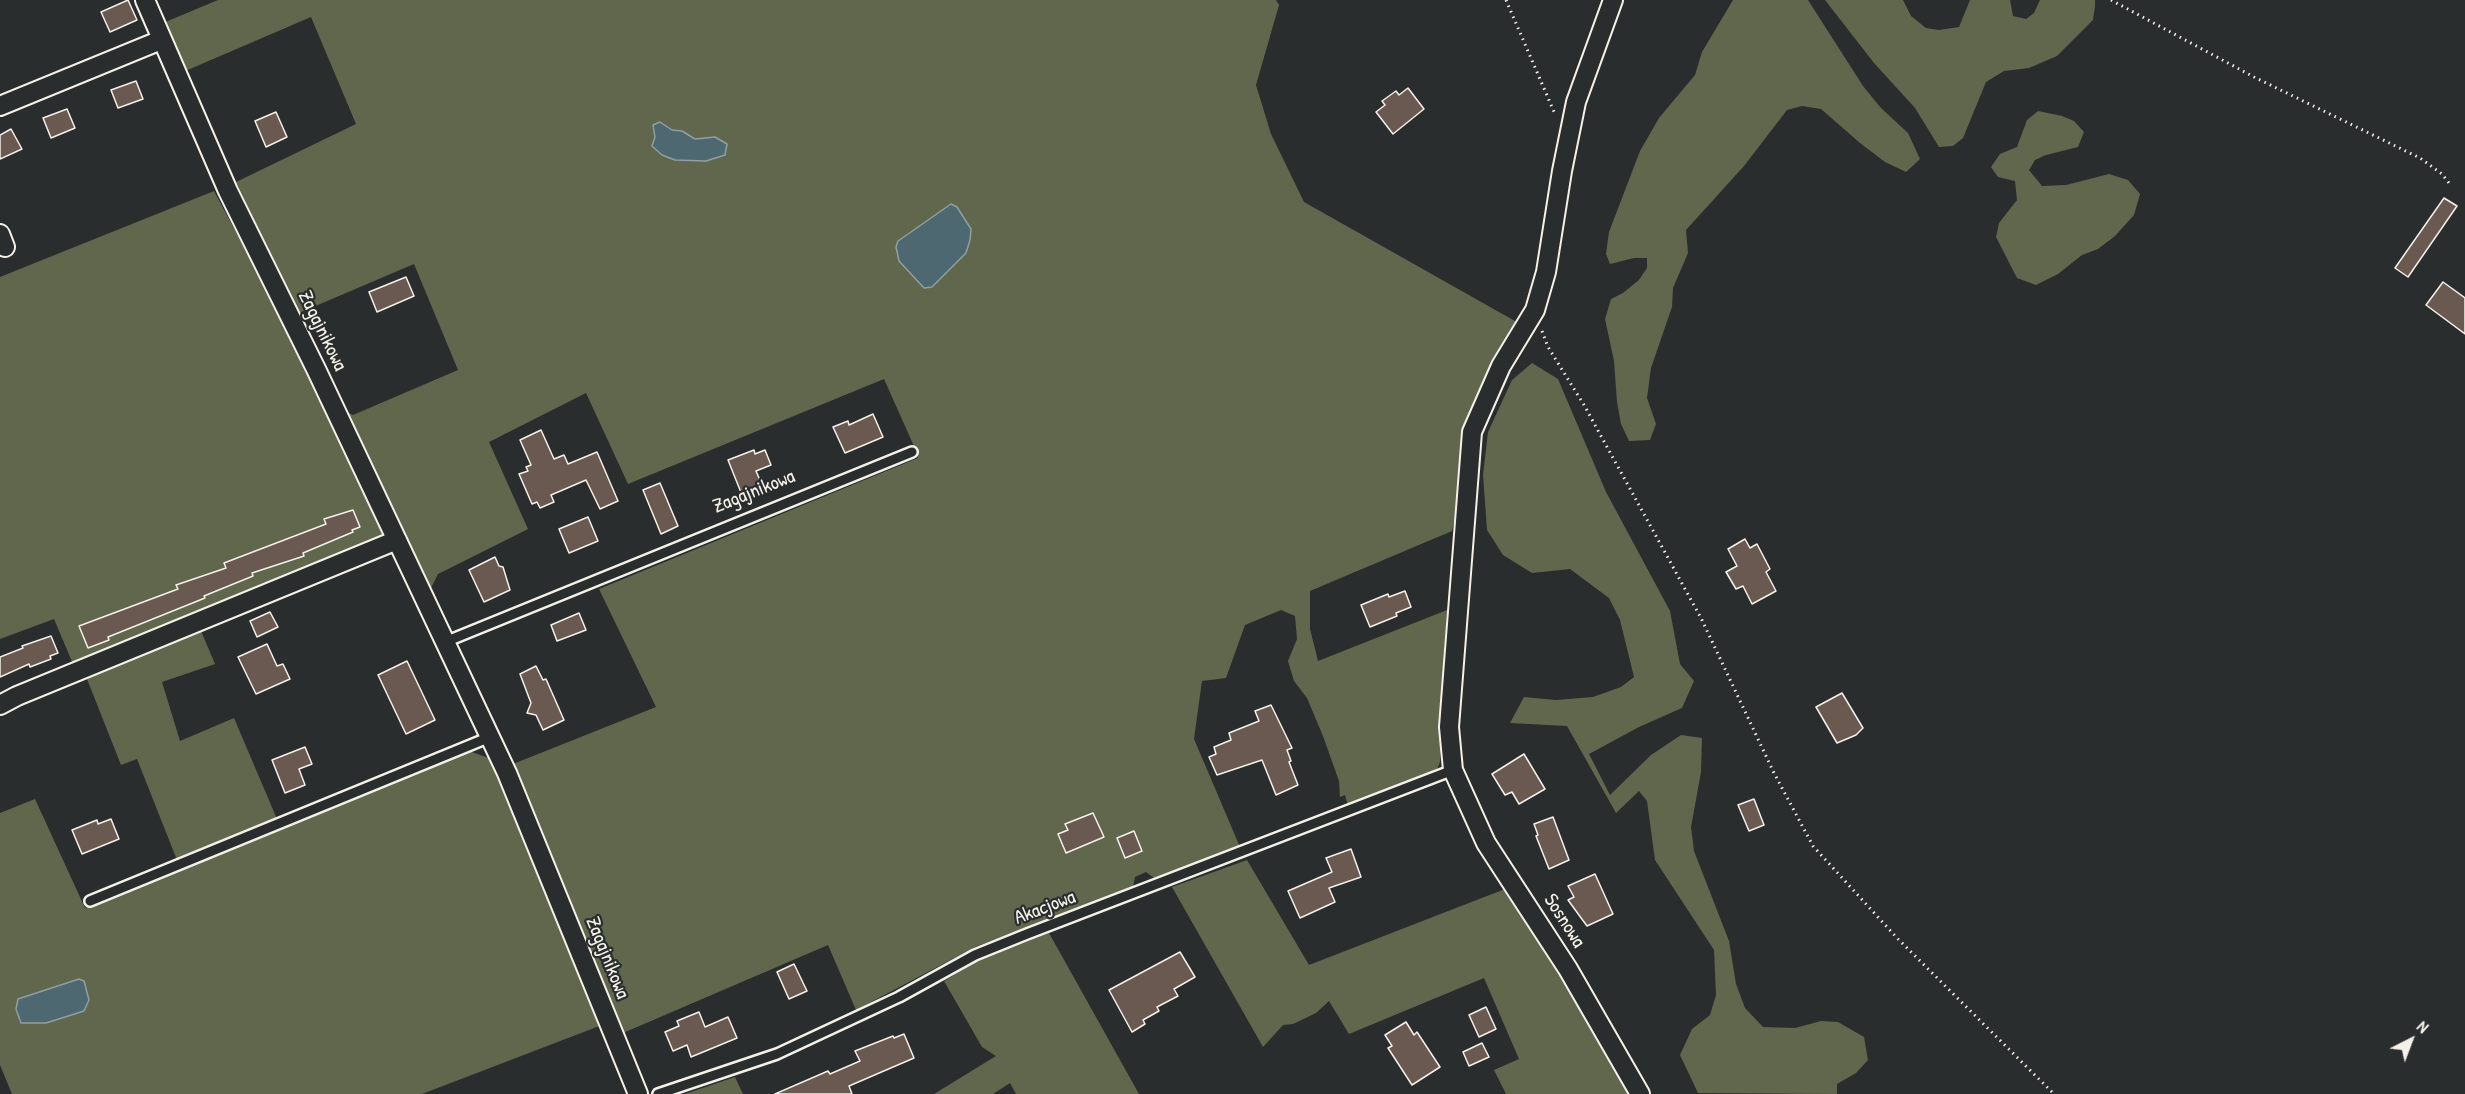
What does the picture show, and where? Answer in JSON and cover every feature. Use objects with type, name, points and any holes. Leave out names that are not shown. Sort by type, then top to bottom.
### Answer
[{"type":"street","name":"Zagajnikowa","points":[[145,0],[228,191],[490,737],[638,1094]]},
{"type":"street","name":"Sosnowa","points":[[1613,0],[1576,102],[1546,272],[1535,310],[1500,366],[1472,432],[1449,727],[1454,770],[1466,804],[1486,843],[1568,969],[1640,1094]]},
{"type":"street","points":[[0,106],[161,40]]},
{"type":"street","points":[[0,705],[397,540]]},
{"type":"lane","name":"Zagajnikowa","points":[[445,642],[912,452]]},
{"type":"lane","points":[[90,901],[490,737]]},
{"type":"lane","name":"Akacjowa","points":[[658,1094],[777,1054],[845,1024],[975,955],[1016,938],[1454,770]]},
{"type":"path","points":[[1506,0],[1568,143]]},
{"type":"path","points":[[2111,0],[2254,77],[2420,158],[2442,174],[2449,183]]},
{"type":"path","points":[[1535,310],[1548,347],[1584,405],[1701,618],[1774,772],[1813,846],[1898,939],[2054,1094]]},
{"type":"green space","points":[[218,0],[1276,0],[1279,5],[1256,85],[1271,134],[1304,202],[1522,325],[1463,481],[1452,531],[1310,591],[1310,629],[1318,661],[1447,610],[1440,762],[1436,772],[1348,806],[1345,795],[1340,797],[1339,781],[1323,736],[1307,698],[1294,681],[1288,661],[1297,639],[1295,616],[1281,610],[1245,625],[1226,678],[1202,681],[1194,739],[1240,847],[1154,878],[1146,872],[1135,877],[1133,887],[975,947],[856,1010],[828,945],[623,1033],[508,766],[656,707],[599,589],[918,458],[913,444],[884,379],[628,484],[586,393],[489,442],[528,529],[438,574],[430,590],[341,409],[353,415],[458,370],[414,264],[299,313],[236,182],[356,124],[311,17],[183,72],[163,23]]},
{"type":"green space","points":[[1733,0],[1808,0],[1863,86],[1881,108],[1908,133],[1920,159],[1906,172],[1885,162],[1821,109],[1802,106],[1787,110],[1744,166],[1686,230],[1688,253],[1673,288],[1672,307],[1651,368],[1647,398],[1656,424],[1650,440],[1629,441],[1621,424],[1614,361],[1605,319],[1611,299],[1639,280],[1647,268],[1647,258],[1634,258],[1610,264],[1606,254],[1609,232],[1640,151],[1659,118],[1695,75],[1702,52]]},
{"type":"green space","points":[[1825,0],[1903,0],[1911,16],[1926,28],[1939,30],[1959,27],[1970,0],[2010,0],[2013,16],[2026,19],[2034,13],[2040,0],[2095,0],[2095,6],[2093,20],[2057,56],[2029,68],[2004,71],[1986,82],[1963,138],[1953,146],[1939,147],[1915,108],[1874,63]]},
{"type":"green space","points":[[2038,111],[2074,121],[2084,132],[2078,147],[2035,160],[2029,170],[2042,186],[2066,185],[2109,174],[2128,180],[2140,194],[2134,215],[2115,236],[2098,249],[2082,255],[2058,274],[2036,285],[2017,278],[1996,237],[1999,223],[2017,200],[2015,181],[1998,177],[1991,167],[2000,154],[2017,147],[2027,120]]},
{"type":"green space","points":[[214,191],[312,374],[392,551],[201,631],[215,664],[162,682],[180,741],[234,718],[277,819],[177,860],[137,759],[121,765],[87,679],[73,664],[54,619],[0,639],[0,277]]},
{"type":"green space","points":[[1532,363],[1558,379],[1606,492],[1670,611],[1680,664],[1694,681],[1682,708],[1639,727],[1589,754],[1610,795],[1651,755],[1681,735],[1702,738],[1701,772],[1691,827],[1694,851],[1729,941],[1736,984],[1745,1008],[1763,1027],[1795,1028],[1821,1021],[1838,1022],[1864,1037],[1868,1060],[1856,1073],[1837,1084],[1837,1094],[1698,1093],[1680,1055],[1692,1029],[1710,1015],[1716,995],[1714,950],[1655,860],[1647,801],[1639,791],[1616,813],[1567,726],[1510,723],[1524,697],[1556,700],[1593,697],[1621,687],[1634,677],[1620,620],[1609,598],[1570,569],[1532,573],[1503,555],[1487,530],[1483,475],[1488,432],[1512,380]]},
{"type":"green space","points":[[469,751],[489,758],[602,1025],[422,1094],[12,1094],[0,1065],[0,813],[35,799],[85,908]]},
{"type":"green space","points":[[1247,860],[1309,965],[1505,889],[1594,1028],[1631,1094],[1506,1094],[1494,1070],[1519,1059],[1484,978],[1349,1034],[1329,1001],[1316,1013],[1293,1024],[1283,1025],[1263,1047],[1172,887]]},
{"type":"green space","points":[[1049,933],[1139,1094],[1016,1094],[1010,1083],[993,1094],[934,1094],[996,1056],[982,1047],[944,981],[976,962]]},
{"type":"green space","points":[[735,1077],[743,1094],[685,1094]]},
{"type":"water","points":[[660,122],[672,130],[682,131],[695,139],[715,137],[727,144],[725,155],[706,161],[675,160],[662,155],[652,146],[655,137],[653,125]]},
{"type":"water","points":[[951,204],[957,207],[971,229],[966,253],[932,287],[924,288],[899,261],[896,247],[898,241]]},
{"type":"water","points":[[79,979],[84,981],[89,1000],[84,1011],[46,1023],[21,1023],[16,1009],[18,999]]},
{"type":"building","points":[[128,0],[137,20],[110,32],[101,12]]},
{"type":"building","points":[[136,81],[143,99],[118,108],[111,90]]},
{"type":"building","points":[[1408,88],[1424,109],[1393,134],[1376,112],[1385,105],[1382,101],[1396,91],[1399,95]]},
{"type":"building","points":[[67,109],[75,128],[51,138],[43,118]]},
{"type":"building","points":[[276,112],[287,137],[266,147],[255,121]]},
{"type":"building","points":[[11,129],[22,149],[0,159],[0,135]]},
{"type":"building","points":[[2444,198],[2457,206],[2408,277],[2395,268]]},
{"type":"building","points":[[406,277],[414,296],[377,312],[369,292]]},
{"type":"building","points":[[2443,282],[2465,298],[2465,334],[2426,305]]},
{"type":"building","points":[[873,414],[883,437],[845,453],[833,427],[848,421],[849,425]]},
{"type":"building","points":[[541,430],[554,459],[564,455],[568,464],[597,452],[618,501],[600,509],[586,480],[551,495],[554,502],[540,508],[537,502],[532,504],[519,474],[528,471],[526,467],[531,465],[520,440]]},
{"type":"building","points":[[754,450],[755,454],[765,450],[771,465],[756,471],[763,487],[742,495],[728,460]]},
{"type":"building","points":[[660,483],[678,526],[661,534],[643,490]]},
{"type":"building","points":[[353,510],[360,527],[352,530],[353,532],[303,553],[304,556],[252,573],[253,576],[204,596],[205,598],[108,637],[109,640],[88,648],[79,626],[178,589],[176,585],[226,568],[224,563],[326,524],[324,519]]},
{"type":"building","points":[[588,517],[598,541],[569,553],[559,529]]},
{"type":"building","points":[[1745,539],[1750,548],[1757,544],[1770,569],[1766,572],[1776,591],[1752,604],[1743,586],[1736,589],[1726,572],[1737,566],[1728,549]]},
{"type":"building","points":[[495,557],[499,566],[503,567],[510,590],[484,602],[469,570]]},
{"type":"building","points":[[1405,591],[1411,607],[1396,613],[1397,616],[1370,627],[1361,605],[1388,594],[1389,597]]},
{"type":"building","points":[[270,612],[278,627],[257,637],[250,621]]},
{"type":"building","points":[[579,613],[586,630],[557,641],[551,625]]},
{"type":"building","points":[[51,636],[58,653],[50,656],[51,659],[30,667],[29,664],[0,677],[0,657]]},
{"type":"building","points":[[267,644],[277,666],[283,664],[290,679],[256,694],[238,657]]},
{"type":"building","points":[[407,661],[435,720],[406,734],[378,675]]},
{"type":"building","points":[[536,666],[543,680],[546,679],[564,720],[543,730],[536,715],[527,713],[531,703],[520,674]]},
{"type":"building","points":[[1842,693],[1863,728],[1856,735],[1837,743],[1816,707]]},
{"type":"building","points":[[1271,705],[1292,748],[1287,750],[1298,785],[1276,795],[1262,760],[1217,775],[1209,757],[1216,754],[1214,747],[1231,740],[1229,733],[1259,721],[1255,711]]},
{"type":"building","points":[[305,747],[312,764],[299,769],[305,785],[285,793],[272,760]]},
{"type":"building","points":[[1524,754],[1545,789],[1519,804],[1512,792],[1505,795],[1492,774]]},
{"type":"building","points":[[1754,799],[1764,825],[1749,831],[1738,805]]},
{"type":"building","points":[[1093,813],[1104,837],[1066,853],[1058,834],[1068,830],[1065,824]]},
{"type":"building","points":[[1553,817],[1569,860],[1549,869],[1536,836],[1538,835],[1534,824]]},
{"type":"building","points":[[111,819],[119,839],[82,854],[72,830],[97,820],[98,824]]},
{"type":"building","points":[[1134,831],[1142,851],[1125,858],[1117,838]]},
{"type":"building","points":[[1351,849],[1361,877],[1329,888],[1335,902],[1300,918],[1288,891],[1332,872],[1326,858]]},
{"type":"building","points":[[1595,874],[1613,914],[1587,926],[1568,900],[1574,897],[1568,886]]},
{"type":"building","points":[[1180,952],[1195,977],[1174,989],[1178,996],[1157,1007],[1159,1011],[1143,1020],[1145,1024],[1132,1032],[1109,990]]},
{"type":"building","points":[[794,964],[807,991],[789,999],[777,972]]},
{"type":"building","points":[[1486,1007],[1496,1029],[1479,1037],[1469,1015]]},
{"type":"building","points":[[699,1012],[705,1027],[728,1017],[737,1038],[691,1057],[687,1045],[673,1051],[665,1032],[679,1026],[677,1021]]},
{"type":"building","points":[[1406,1022],[1414,1035],[1417,1032],[1440,1067],[1412,1085],[1388,1048],[1392,1046],[1385,1035]]},
{"type":"building","points":[[904,1034],[914,1058],[849,1086],[852,1094],[775,1094],[828,1071],[830,1074],[860,1061],[855,1051]]},
{"type":"building","points":[[1482,1043],[1489,1057],[1469,1066],[1463,1052]]}]
